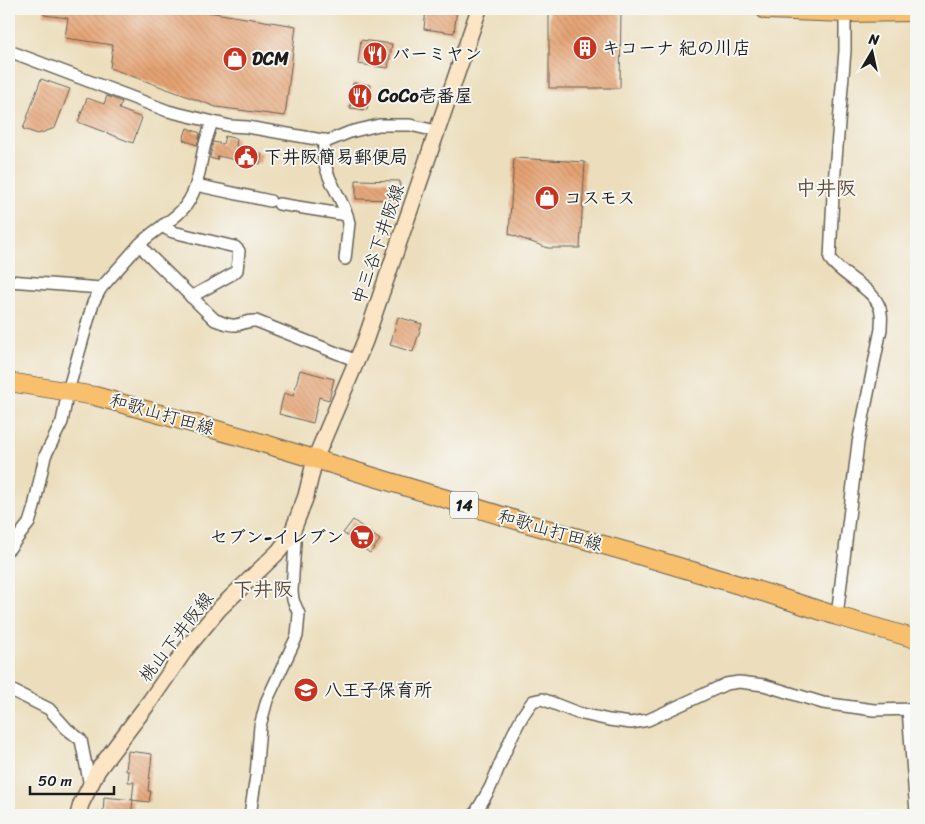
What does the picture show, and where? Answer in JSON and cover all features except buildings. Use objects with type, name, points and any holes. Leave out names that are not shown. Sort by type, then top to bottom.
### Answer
[{"type":"highway","points":[[766,9],[916,11]]},
{"type":"main road","name":"中三谷下井阪線","points":[[315,459],[365,341],[479,9]]},
{"type":"main road","name":"和歌山打田線","points":[[9,382],[95,396],[240,437],[916,639]]},
{"type":"main road","name":"桃山下井阪線","points":[[78,815],[81,804],[98,770],[186,650],[219,609],[279,551],[291,535],[306,496],[315,459]]},
{"type":"street","points":[[837,616],[858,443],[881,329],[881,311],[875,297],[835,266],[830,259],[833,195],[845,51],[845,10]]},
{"type":"street","points":[[9,51],[168,111],[212,122],[328,141],[350,132],[378,125],[410,125],[436,130]]},
{"type":"street","points":[[9,549],[28,523],[34,507],[45,456],[62,422],[68,391],[93,303],[100,288],[146,237],[181,211],[191,198],[212,122]]},
{"type":"street","points":[[325,140],[323,155],[327,172],[347,215],[345,259]]},
{"type":"street","points":[[196,185],[347,215]]},
{"type":"street","points":[[163,225],[173,232],[235,247],[239,251],[237,270],[234,273],[191,297]]},
{"type":"street","points":[[140,244],[216,320],[235,325],[249,320],[256,322],[356,361]]},
{"type":"street","points":[[9,281],[100,288]]},
{"type":"street","points":[[250,815],[256,776],[260,726],[267,700],[297,636],[299,614],[293,600],[292,591],[296,542],[291,535]]},
{"type":"street","points":[[474,815],[489,790],[509,742],[526,709],[533,700],[542,699],[578,713],[630,723],[648,720],[726,684],[739,682],[764,685],[823,703],[874,710],[912,709],[916,812]]},
{"type":"street","points":[[9,689],[50,709],[67,729],[81,740],[90,786]]},
{"type":"place","name":"キコーナ 紀の川店","points":[[585,48]]},
{"type":"place","name":"バーミヤン","points":[[375,54]]},
{"type":"place","name":"DCM","points":[[235,59]]},
{"type":"place","name":"CoCo壱番屋","points":[[360,96]]},
{"type":"place","name":"下井阪簡易郵便局","points":[[246,157]]},
{"type":"place","name":"コスモス","points":[[547,198]]},
{"type":"place","name":"セブン-イレブン","points":[[362,537]]},
{"type":"place","name":"八王子保育所","points":[[306,690]]},
{"type":"district","name":"中井阪","points":[[826,188]]},
{"type":"district","name":"下井阪","points":[[263,589]]}]
